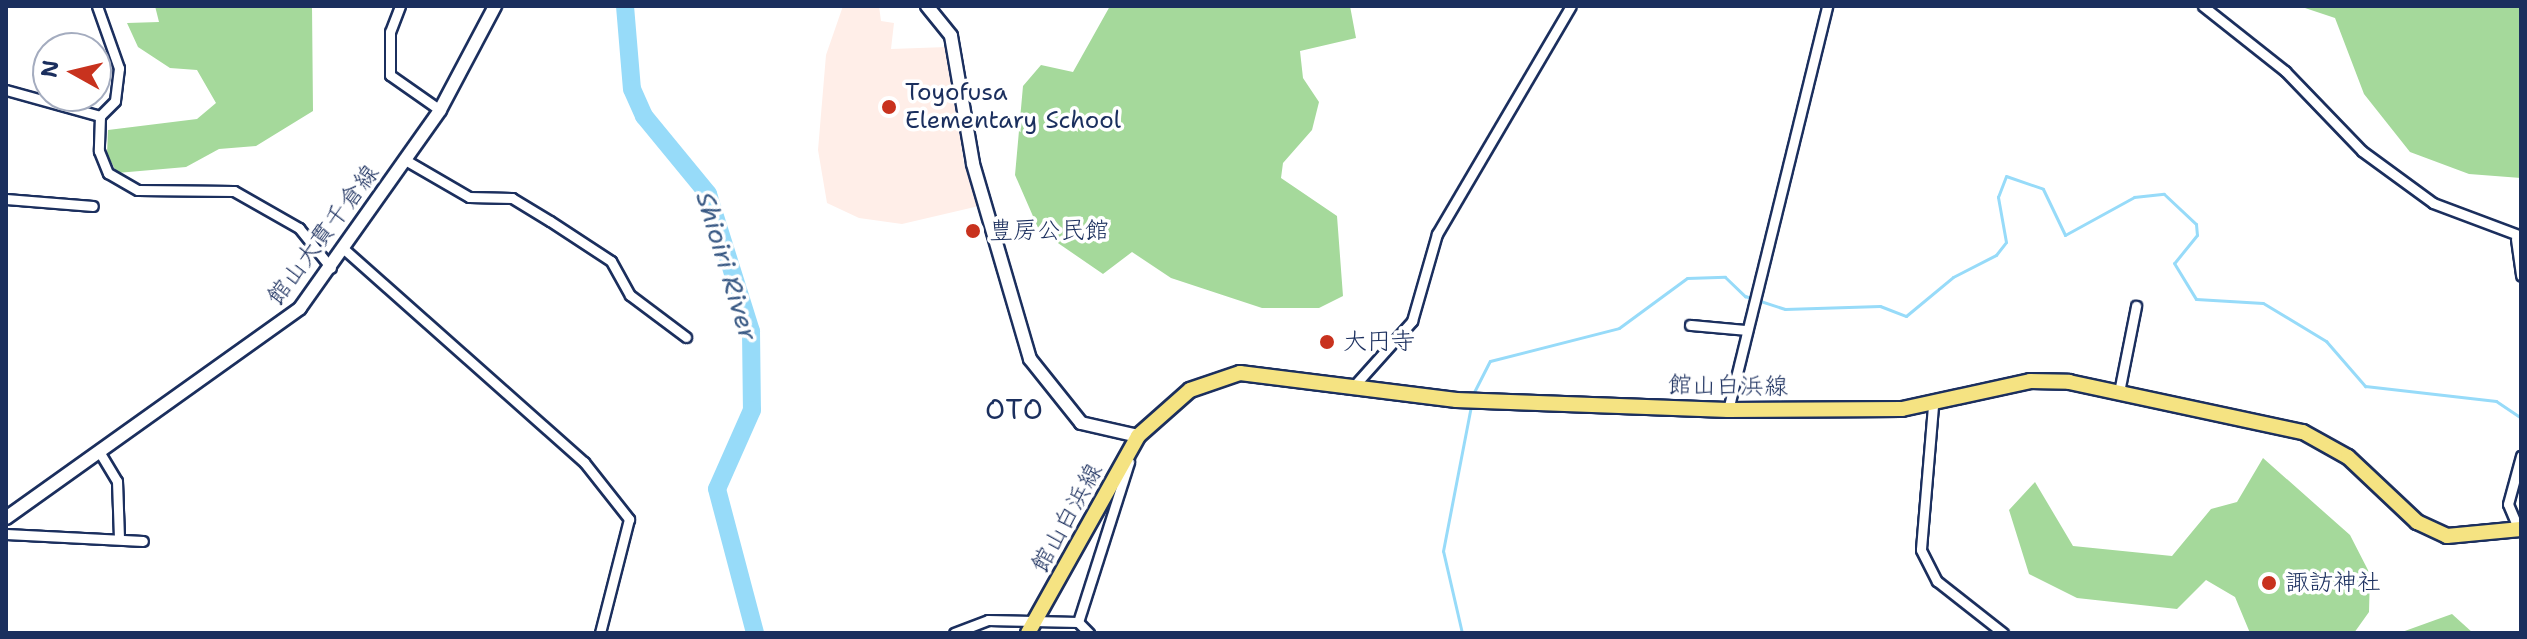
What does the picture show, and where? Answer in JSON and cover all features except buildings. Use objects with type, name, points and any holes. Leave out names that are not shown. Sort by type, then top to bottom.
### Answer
[{"type":"main road","name":"館山大貫千倉線","points":[[6,518],[279,327],[331,268],[407,161],[440,110],[495,6]]},
{"type":"main road","points":[[927,6],[951,36],[973,164],[1030,359],[1081,423],[1138,436]]},
{"type":"main road","name":"館山白浜線","points":[[1032,627],[1138,436],[1172,401],[1224,376],[1261,373],[1456,400],[1728,410],[1933,406],[2030,381],[2119,392],[2303,432],[2348,457],[2417,522],[2447,536],[2520,530]]},
{"type":"street","points":[[97,6],[119,68],[115,101],[100,116],[99,151],[122,184],[234,191],[299,228],[331,268]]},
{"type":"street","points":[[400,6],[390,32],[390,75],[440,110]]},
{"type":"street","points":[[1353,387],[1412,321],[1437,234],[1571,6]]},
{"type":"street","points":[[1728,410],[1827,6]]},
{"type":"street","points":[[2203,6],[2285,71],[2362,151],[2433,203],[2518,238],[2521,276]]},
{"type":"street","points":[[6,90],[100,116]]},
{"type":"street","points":[[407,161],[469,197],[512,198],[550,221],[611,261],[630,295],[686,337]]},
{"type":"street","points":[[6,199],[93,206]]},
{"type":"street","points":[[344,249],[584,462],[629,519],[602,632]]},
{"type":"street","points":[[2119,392],[2136,306]]},
{"type":"street","points":[[1690,325],[1746,330]]},
{"type":"street","points":[[1933,406],[1921,550],[1937,581],[2003,633]]},
{"type":"street","points":[[1078,622],[1138,436]]},
{"type":"street","points":[[100,453],[117,481],[119,537]]},
{"type":"street","points":[[2520,530],[2508,504],[2521,456]]},
{"type":"street","points":[[6,534],[119,537],[143,541]]},
{"type":"street","points":[[954,633],[977,621],[1032,627],[1078,622]]},
{"type":"street","points":[[1078,622],[1089,633]]},
{"type":"shaded area","name":"Toyofusa Elementary School","points":[[843,6],[879,6],[881,21],[894,23],[891,49],[947,47],[964,164],[979,206],[902,224],[859,218],[827,203],[818,150],[826,55]]},
{"type":"green space","points":[[155,6],[312,6],[313,111],[256,146],[219,149],[186,167],[117,173],[107,154],[108,130],[197,119],[216,103],[197,70],[170,68],[138,47],[127,23],[159,22]]},
{"type":"green space","points":[[1110,6],[1350,6],[1356,38],[1300,51],[1303,78],[1319,102],[1312,130],[1283,163],[1281,178],[1337,216],[1343,296],[1319,308],[1262,308],[1171,278],[1132,252],[1103,274],[1039,230],[1015,175],[1023,86],[1041,65],[1073,72]]},
{"type":"green space","points":[[2299,6],[2521,6],[2521,178],[2469,174],[2410,152],[2364,94],[2335,18]]},
{"type":"green space","points":[[2263,458],[2350,535],[2370,574],[2369,612],[2354,633],[2250,633],[2235,597],[2206,580],[2177,609],[2077,598],[2029,574],[2009,510],[2035,482],[2073,546],[2172,556],[2211,509],[2237,502]]},
{"type":"green space","points":[[2452,614],[2473,633],[2401,633],[2402,632]]},
{"type":"waterway","name":"Shioiri River","points":[[625,6],[632,89],[644,116],[708,194],[751,331],[752,410],[717,489],[755,633]]},
{"type":"waterway","points":[[1473,394],[1490,361],[1619,328],[1687,278],[1725,277],[1745,296],[1785,309],[1880,306],[1906,316],[1953,277],[1996,255],[2006,242],[1998,197],[2006,176],[2043,189],[2065,235],[2134,197],[2164,194],[2196,224],[2197,235],[2174,263],[2196,299],[2263,303],[2326,341],[2365,386],[2496,401],[2521,418]]},
{"type":"waterway","points":[[1462,633],[1443,551],[1471,406]]},
{"type":"place","name":"Toyofusa Elementary School","points":[[889,107]]},
{"type":"place","name":"豊房公民館","points":[[973,231]]},
{"type":"place","name":"大円寺","points":[[1327,342]]},
{"type":"place","name":"諏訪神社","points":[[2269,583]]},
{"type":"district","name":"OTO","points":[[1015,409]]}]
